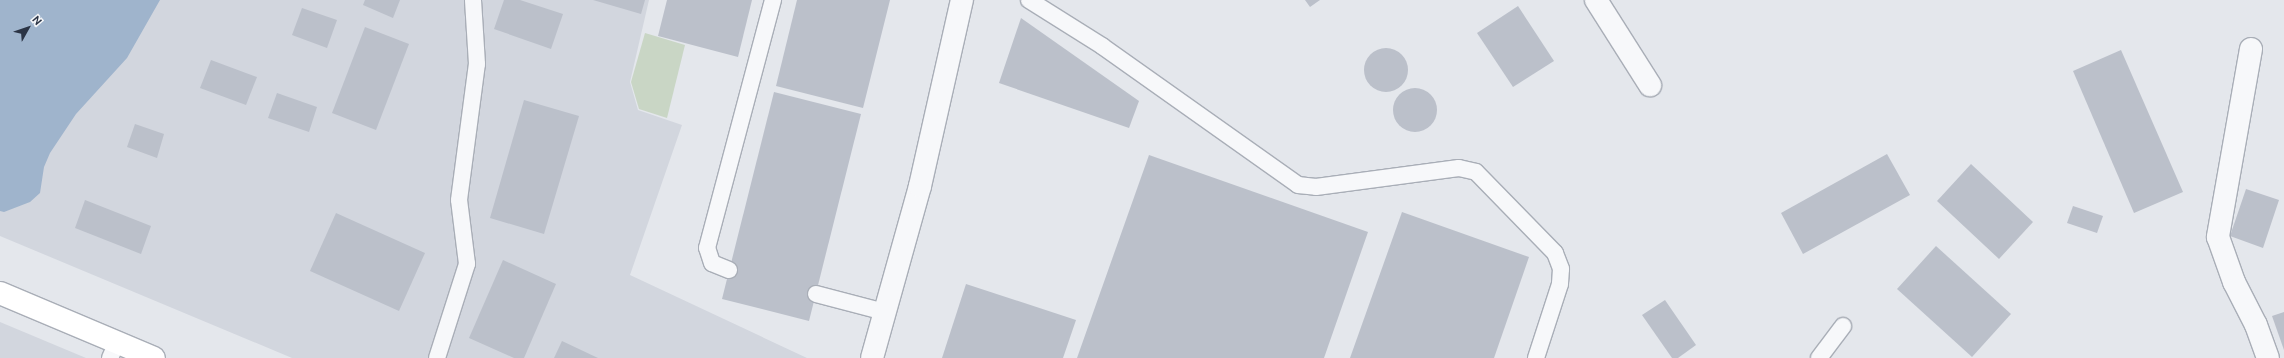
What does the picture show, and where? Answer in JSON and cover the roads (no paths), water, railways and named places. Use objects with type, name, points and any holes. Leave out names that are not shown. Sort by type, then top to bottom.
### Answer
[{"type":"main road","points":[[0,293],[113,350],[154,358]]},
{"type":"street","points":[[872,358],[920,186],[962,0]]},
{"type":"street","points":[[1596,0],[1650,85]]},
{"type":"street","points":[[2251,50],[2218,237],[2234,282],[2256,325],[2268,358]]},
{"type":"lane","points":[[437,358],[467,264],[459,200],[477,64],[472,0]]},
{"type":"lane","points":[[729,270],[712,263],[707,248],[773,0]]},
{"type":"lane","points":[[1029,0],[1102,46],[1298,185],[1316,186],[1459,168],[1476,172],[1555,253],[1561,269],[1560,284],[1536,358]]},
{"type":"lane","points":[[816,294],[885,312]]},
{"type":"lane","points":[[1819,358],[1843,326]]},
{"type":"water","points":[[0,0],[160,0],[127,58],[76,114],[50,153],[44,167],[40,193],[30,202],[4,212],[0,211]]}]
